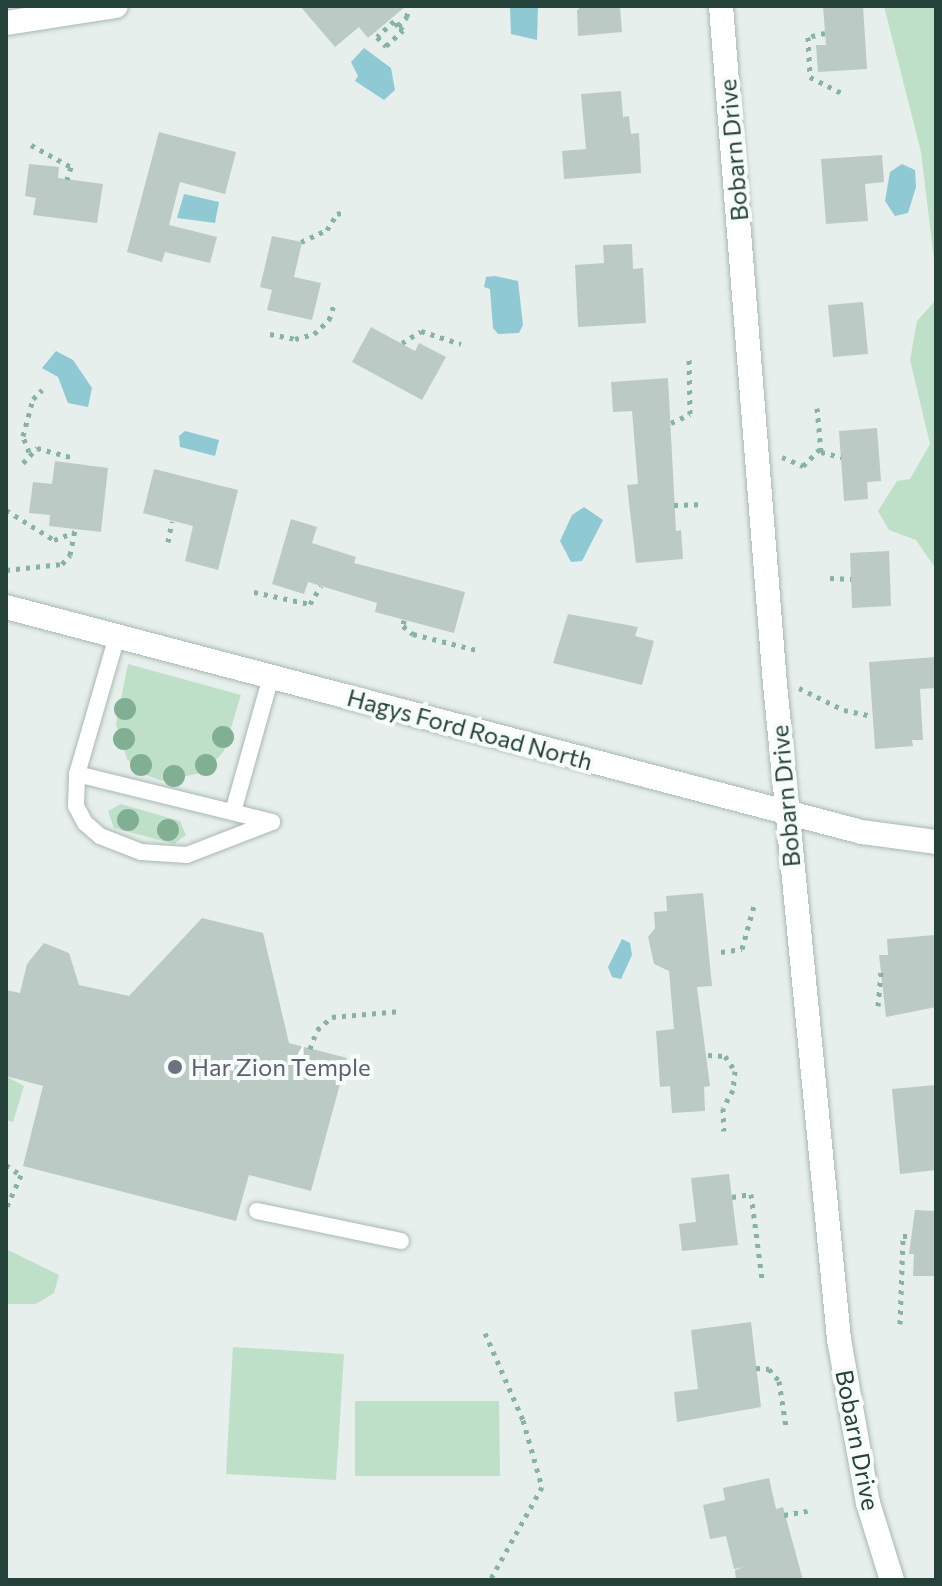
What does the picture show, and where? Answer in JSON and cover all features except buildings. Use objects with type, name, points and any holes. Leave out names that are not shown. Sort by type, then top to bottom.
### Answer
[{"type":"street","points":[[6,23],[116,6]]},
{"type":"street","name":"Bobarn Drive","points":[[721,6],[786,812],[839,1339],[868,1503],[892,1580]]},
{"type":"street","name":"Hagys Ford Road North","points":[[6,607],[862,832],[936,842]]},
{"type":"lane","points":[[77,774],[272,822],[187,855],[141,852],[100,836],[85,823],[76,806],[77,774],[117,636]]},
{"type":"lane","points":[[233,812],[271,677]]},
{"type":"lane","points":[[257,1211],[401,1241]]},
{"type":"path","points":[[398,26],[407,17],[408,6]]},
{"type":"path","points":[[394,21],[398,26],[403,30],[386,46],[377,37],[394,21]]},
{"type":"path","points":[[825,33],[808,37],[810,77],[842,93]]},
{"type":"path","points":[[31,145],[71,167],[67,179]]},
{"type":"path","points":[[301,242],[327,230],[337,214],[344,212]]},
{"type":"path","points":[[270,334],[295,339],[314,334],[329,320],[335,302]]},
{"type":"path","points":[[402,343],[421,331],[461,344]]},
{"type":"path","points":[[671,423],[690,414],[689,357]]},
{"type":"path","points":[[23,463],[29,452],[23,436],[33,399],[42,390]]},
{"type":"path","points":[[758,455],[778,455],[803,466],[820,449],[817,408]]},
{"type":"path","points":[[29,452],[50,448],[74,458]]},
{"type":"path","points":[[820,449],[841,457]]},
{"type":"path","points":[[674,505],[699,504]]},
{"type":"path","points":[[6,510],[54,540],[76,530],[62,564],[6,570]]},
{"type":"path","points":[[168,542],[172,521]]},
{"type":"path","points":[[830,578],[851,579]]},
{"type":"path","points":[[254,592],[310,604],[321,586]]},
{"type":"path","points":[[404,620],[403,626],[413,634],[480,651]]},
{"type":"path","points":[[775,684],[872,716]]},
{"type":"path","points":[[721,952],[742,949],[755,902]]},
{"type":"path","points":[[878,1006],[881,968]]},
{"type":"path","points":[[310,1049],[317,1030],[332,1017],[401,1011]]},
{"type":"path","points":[[708,1055],[725,1056],[735,1071],[723,1108],[724,1131]]},
{"type":"path","points":[[6,1165],[21,1175],[6,1209]]},
{"type":"path","points":[[732,1197],[751,1194],[762,1279]]},
{"type":"path","points":[[900,1324],[903,1236],[910,1236]]},
{"type":"path","points":[[485,1333],[523,1420],[542,1487],[490,1580]]},
{"type":"path","points":[[756,1368],[769,1369],[779,1381],[786,1427]]},
{"type":"path","points":[[784,1515],[812,1510]]},
{"type":"green space","points":[[884,6],[936,6],[936,276],[921,152]]},
{"type":"green space","points":[[936,276],[936,569],[916,540],[889,530],[878,511],[897,481],[910,479],[930,444],[910,360],[917,321],[934,302]]},
{"type":"green space","points":[[128,664],[241,695],[224,751],[205,772],[163,781],[143,774],[127,759],[116,724]]},
{"type":"green space","points":[[121,804],[180,821],[186,835],[174,844],[114,828],[108,811]]},
{"type":"green space","points":[[6,1076],[24,1086],[13,1122],[6,1120]]},
{"type":"green space","points":[[6,1249],[59,1275],[54,1293],[36,1304],[6,1304]]},
{"type":"green space","points":[[233,1347],[344,1354],[336,1480],[226,1474]]},
{"type":"green space","points":[[355,1401],[499,1401],[500,1476],[355,1476]]},
{"type":"water","points":[[510,6],[538,6],[537,40],[511,34]]},
{"type":"water","points":[[364,48],[391,68],[395,90],[384,100],[355,81],[358,76],[351,62]]},
{"type":"water","points":[[902,164],[915,170],[916,187],[908,213],[895,216],[885,201],[890,172]]},
{"type":"water","points":[[184,194],[219,202],[215,223],[177,218]]},
{"type":"water","points":[[486,277],[518,281],[523,325],[519,333],[498,334],[493,328],[490,289],[484,287]]},
{"type":"water","points":[[56,351],[73,360],[92,388],[88,407],[68,403],[58,377],[42,368]]},
{"type":"water","points":[[185,431],[219,440],[215,456],[180,447],[179,436]]},
{"type":"water","points":[[584,507],[603,520],[582,561],[571,562],[560,541],[572,515]]},
{"type":"water","points":[[622,939],[630,943],[632,955],[621,979],[612,977],[608,967]]},
{"type":"place","name":"Har Zion Temple","points":[[175,1067]]}]
